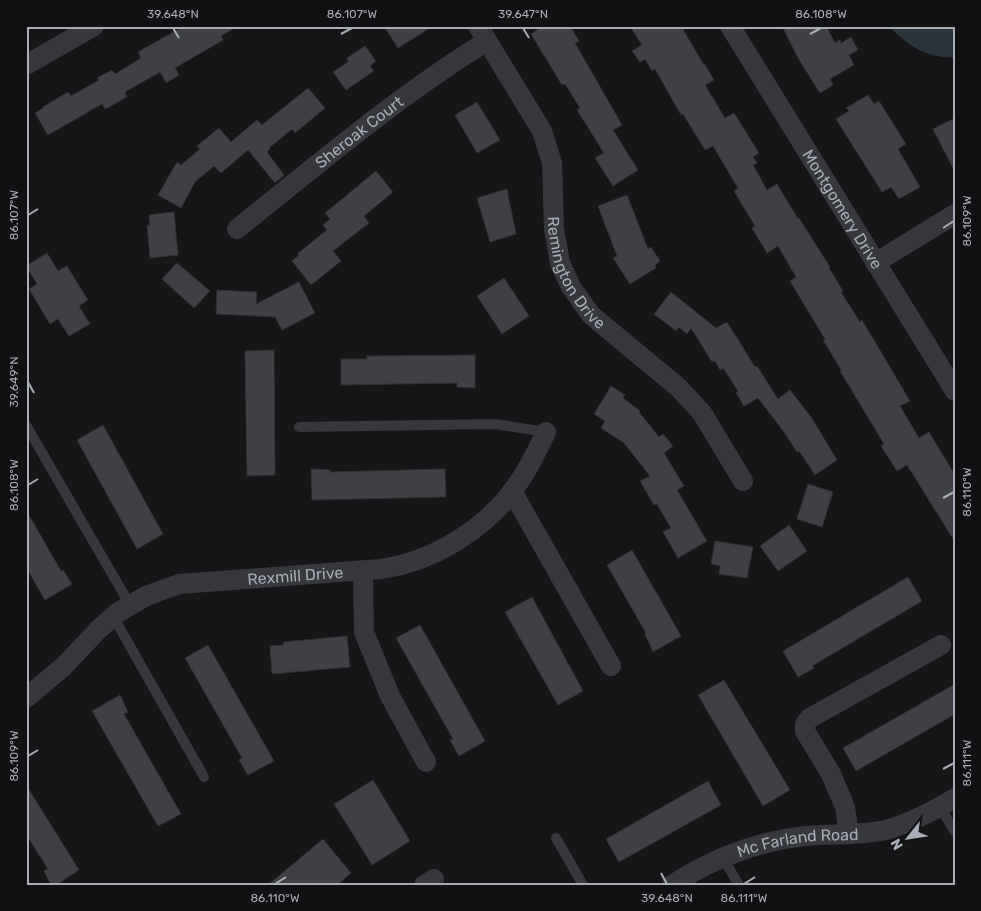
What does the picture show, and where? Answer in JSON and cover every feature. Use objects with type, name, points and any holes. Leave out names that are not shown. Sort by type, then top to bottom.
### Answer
[{"type":"street","points":[[26,65],[94,26]]},
{"type":"street","name":"Montgomery Drive","points":[[730,26],[955,392]]},
{"type":"street","name":"Sheroak Court","points":[[237,229],[399,100],[443,68],[482,34]]},
{"type":"street","name":"Remington Drive","points":[[482,34],[542,131],[552,163],[554,229],[560,262],[571,287],[591,315],[691,400],[702,413],[743,481]]},
{"type":"street","points":[[875,263],[955,214]]},
{"type":"street","name":"Rexmill Drive","points":[[26,698],[63,667],[113,616],[146,596],[179,584],[388,568],[435,552],[471,530],[497,508],[532,462],[546,432]]},
{"type":"street","points":[[512,490],[611,666]]},
{"type":"street","points":[[363,571],[364,632],[390,696],[426,762]]},
{"type":"street","points":[[849,834],[845,807],[831,774],[805,731],[804,724],[810,718],[941,645]]},
{"type":"street","name":"Mc Farland Road","points":[[672,885],[704,866],[743,850],[784,840],[817,835],[868,833],[902,825],[919,818],[947,802]]},
{"type":"lane","points":[[299,428],[495,424],[546,432]]},
{"type":"lane","points":[[26,425],[130,605]]},
{"type":"lane","points":[[113,616],[204,777]]},
{"type":"lane","points":[[947,802],[955,832]]},
{"type":"lane","points":[[556,838],[583,885]]},
{"type":"lane","points":[[724,858],[739,885]]},
{"type":"shaded area","points":[[888,26],[955,26],[955,58],[934,55],[918,50]]},
{"type":"building","points":[[184,26],[238,26],[221,36],[223,40],[175,68],[179,75],[166,83],[160,72],[125,92],[127,97],[105,109],[102,104],[48,135],[35,113],[68,92],[71,96],[112,70],[115,74],[141,58],[138,52]]},
{"type":"building","points":[[384,26],[433,26],[398,48]]},
{"type":"building","points":[[543,26],[570,26],[579,41],[575,43],[622,125],[613,130],[638,170],[613,186],[595,158],[604,153],[577,110],[580,108],[565,84],[562,85],[531,34]]},
{"type":"building","points":[[630,26],[681,26],[714,80],[705,85],[725,118],[734,113],[759,153],[753,157],[757,163],[753,165],[767,190],[777,184],[830,267],[843,291],[841,292],[860,322],[862,320],[910,401],[900,406],[919,438],[929,432],[955,475],[955,542],[907,465],[897,471],[881,446],[884,444],[840,371],[842,371],[823,340],[825,339],[790,281],[796,277],[778,246],[767,253],[752,228],[755,226],[734,191],[738,188],[713,146],[705,150],[683,114],[681,115],[655,69],[652,71],[645,59],[640,62],[632,51],[642,45]]},
{"type":"building","points":[[782,26],[826,26],[835,43],[840,40],[841,43],[851,37],[858,50],[849,55],[854,65],[830,79],[833,85],[820,93],[798,58]]},
{"type":"building","points":[[365,46],[376,61],[370,66],[374,71],[346,90],[333,72],[348,62],[347,58]]},
{"type":"building","points":[[308,88],[325,108],[295,133],[292,129],[269,148],[267,152],[284,175],[275,183],[248,150],[221,173],[214,166],[195,182],[181,208],[158,195],[177,162],[181,165],[200,149],[197,146],[219,128],[231,142],[257,120],[262,125]]},
{"type":"building","points":[[868,95],[874,104],[879,101],[906,144],[898,149],[920,187],[899,199],[891,187],[882,192],[836,119],[849,111],[846,108]]},
{"type":"building","points":[[477,102],[500,140],[477,153],[455,115]]},
{"type":"building","points":[[955,118],[955,172],[933,129]]},
{"type":"building","points":[[376,171],[393,192],[364,216],[369,223],[333,251],[341,261],[311,285],[292,261],[299,255],[297,254],[327,230],[323,225],[330,219],[325,213]]},
{"type":"building","points":[[507,189],[516,234],[490,242],[477,198]]},
{"type":"building","points":[[627,195],[648,249],[651,247],[660,261],[655,265],[656,268],[630,284],[613,258],[617,256],[598,206]]},
{"type":"building","points":[[174,212],[178,255],[150,258],[147,225],[150,225],[149,215]]},
{"type":"building","points":[[47,253],[58,271],[67,266],[88,300],[79,306],[90,324],[69,336],[58,319],[50,324],[29,289],[37,284],[26,266]]},
{"type":"building","points":[[177,263],[210,291],[194,308],[162,279]]},
{"type":"building","points":[[504,278],[529,316],[502,334],[477,296]]},
{"type":"building","points":[[299,282],[315,313],[282,330],[275,317],[216,314],[217,290],[257,292],[256,304]]},
{"type":"building","points":[[671,292],[716,328],[727,322],[755,367],[757,366],[778,399],[790,390],[811,417],[837,460],[815,475],[758,398],[744,406],[736,393],[738,391],[723,368],[720,370],[715,361],[712,362],[691,328],[687,334],[679,327],[676,331],[654,314]]},
{"type":"building","points":[[274,350],[275,475],[247,476],[245,351]]},
{"type":"building","points":[[475,355],[475,388],[457,387],[457,383],[341,385],[341,359],[367,359],[367,356]]},
{"type":"building","points":[[611,386],[625,395],[623,398],[640,411],[659,437],[663,434],[673,446],[664,453],[684,486],[677,490],[707,541],[678,558],[663,532],[671,528],[657,504],[654,505],[640,481],[650,476],[624,443],[601,428],[605,421],[594,414]]},
{"type":"building","points":[[103,425],[163,534],[137,549],[77,440]]},
{"type":"building","points":[[311,469],[330,470],[330,472],[445,469],[446,497],[312,500]]},
{"type":"building","points":[[808,484],[833,492],[822,527],[797,519]]},
{"type":"building","points":[[26,510],[61,571],[63,570],[72,584],[45,600],[26,567]]},
{"type":"building","points":[[789,525],[807,551],[778,571],[760,546]]},
{"type":"building","points":[[715,541],[753,547],[747,578],[719,574],[720,566],[711,564]]},
{"type":"building","points":[[632,550],[681,636],[653,652],[646,633],[607,565]]},
{"type":"building","points":[[908,577],[922,601],[812,666],[814,668],[798,677],[783,651]]},
{"type":"building","points":[[532,597],[583,691],[558,705],[505,612]]},
{"type":"building","points":[[420,625],[485,741],[459,756],[450,740],[453,739],[396,638]]},
{"type":"building","points":[[347,636],[350,667],[272,674],[270,646],[284,645],[283,642]]},
{"type":"building","points":[[208,645],[274,761],[248,775],[239,760],[242,758],[185,658]]},
{"type":"building","points":[[724,680],[790,790],[763,806],[698,695]]},
{"type":"building","points":[[955,684],[955,714],[856,771],[843,748]]},
{"type":"building","points":[[120,695],[128,712],[124,714],[181,814],[158,826],[92,711]]},
{"type":"building","points":[[373,780],[410,841],[372,865],[334,804]]},
{"type":"building","points":[[708,781],[721,805],[619,862],[606,839]]},
{"type":"building","points":[[26,785],[79,870],[56,885],[51,885],[44,871],[48,869],[26,834]]},
{"type":"building","points":[[323,839],[351,873],[337,885],[268,885]]}]
